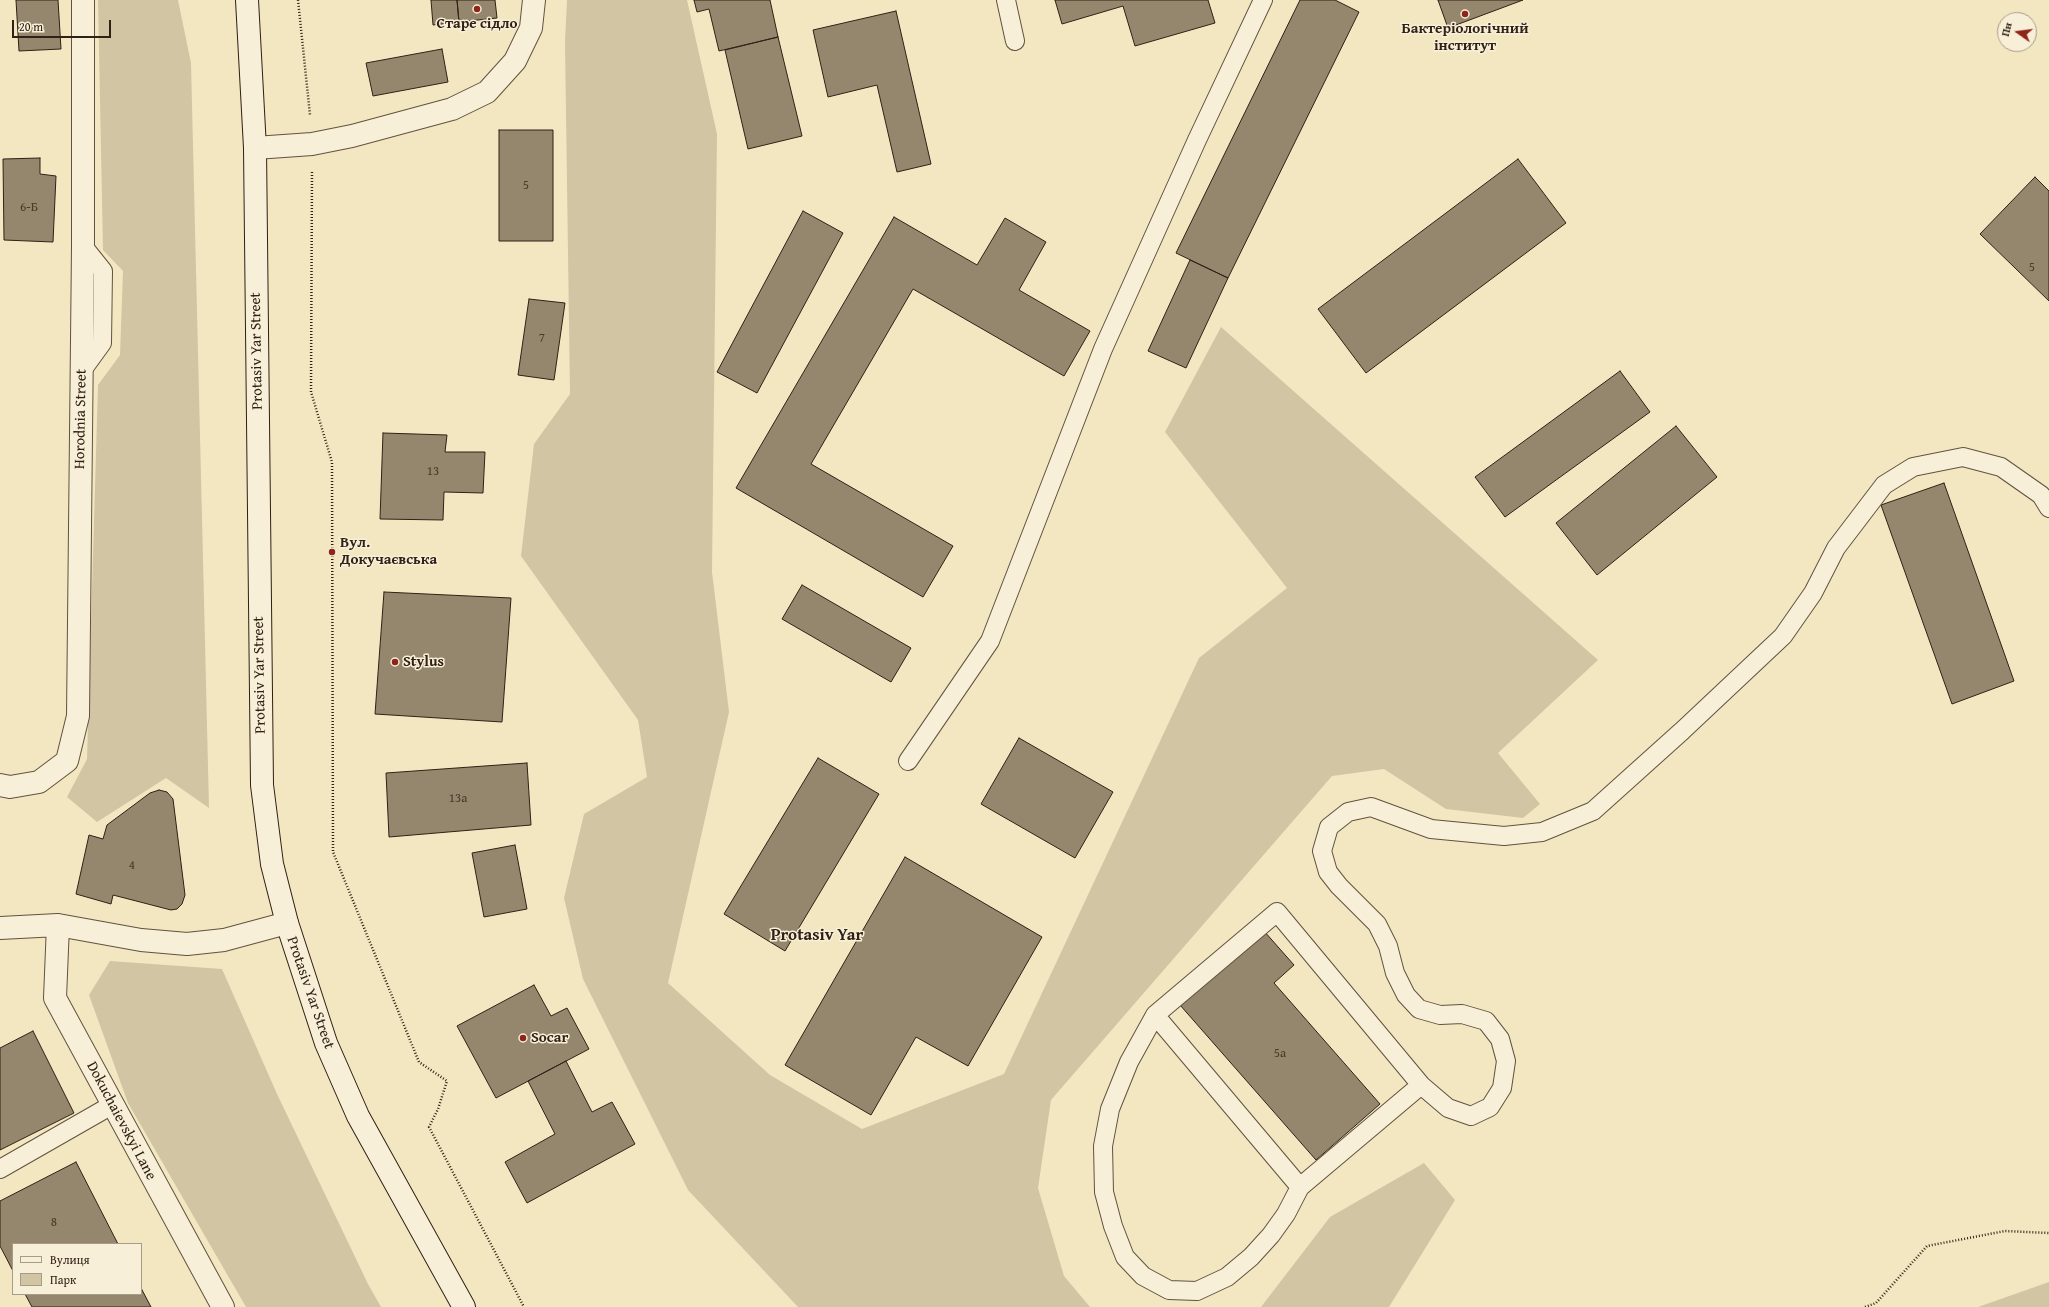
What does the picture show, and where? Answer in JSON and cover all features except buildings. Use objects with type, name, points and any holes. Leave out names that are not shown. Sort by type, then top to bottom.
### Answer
[{"type":"street","name":"Horodnia Street","points":[[0,785],[10,787],[40,782],[67,761],[78,716],[83,246],[83,0]]},
{"type":"street","name":"Protasiv Yar Street","points":[[248,0],[255,148],[262,785],[272,864],[287,923],[326,1043],[358,1116],[464,1307]]},
{"type":"street","points":[[255,148],[312,144],[352,136],[452,109],[487,92],[515,61],[531,28],[534,0]]},
{"type":"street","points":[[0,928],[58,926],[141,940],[187,944],[224,940],[287,923]]},
{"type":"street","name":"Dokuchaievskyi Lane","points":[[58,926],[55,998],[223,1307]]},
{"type":"lane","points":[[1006,0],[1015,40]]},
{"type":"lane","points":[[908,761],[990,641],[1103,349],[1197,140],[1263,0]]},
{"type":"lane","points":[[1421,1085],[1300,1187],[1286,1214],[1271,1235],[1251,1257],[1227,1277],[1197,1291],[1169,1290],[1143,1276],[1125,1257],[1113,1226],[1104,1192],[1104,1146],[1110,1109],[1128,1062],[1154,1015],[1277,912],[1421,1085],[1448,1108],[1471,1116],[1490,1107],[1502,1088],[1506,1061],[1500,1039],[1486,1021],[1462,1014],[1440,1015],[1419,1009],[1406,995],[1395,973],[1388,946],[1377,924],[1339,886],[1328,872],[1322,851],[1329,827],[1348,812],[1371,808],[1431,829],[1504,836],[1542,832],[1593,811],[1682,731],[1783,636],[1813,592],[1836,548],[1860,516],[1884,485],[1913,467],[1963,457],[2001,467],[2042,495],[2049,508]]},
{"type":"lane","points":[[1154,1015],[1300,1187]]},
{"type":"lane","points":[[0,1169],[112,1105]]},
{"type":"path","points":[[298,0],[312,144],[311,392],[332,462],[333,852],[419,1062],[447,1081],[438,1110],[429,1127],[524,1307]]},
{"type":"path","points":[[1865,1307],[1876,1303],[1927,1246],[2005,1231],[2049,1232]]},
{"type":"green space","points":[[98,0],[178,0],[191,63],[209,808],[166,778],[97,822],[67,797],[87,759],[98,385],[120,355],[123,271],[103,250]]},
{"type":"green space","points":[[567,0],[687,0],[717,134],[712,572],[729,712],[668,983],[770,1075],[862,1129],[1004,1074],[1199,658],[1287,588],[1165,432],[1221,327],[1598,660],[1498,753],[1540,804],[1523,818],[1446,809],[1384,769],[1332,776],[1051,1100],[1038,1188],[1064,1276],[1090,1307],[798,1307],[688,1190],[583,979],[564,898],[584,814],[647,777],[638,720],[521,556],[534,444],[570,394],[565,42]]},
{"type":"green space","points":[[110,961],[222,969],[277,1094],[368,1284],[381,1307],[246,1307],[128,1103],[89,995]]},
{"type":"green space","points":[[1424,1163],[1455,1200],[1389,1307],[1261,1307],[1330,1217]]},
{"type":"green space","points":[[2049,1282],[2049,1307],[1978,1307]]},
{"type":"place","name":"Старе сідло","points":[[477,9]]},
{"type":"place","name":"Бактеріологічний інститут","points":[[1465,14]]},
{"type":"place","name":"Вул. Докучаєвська","points":[[332,552]]},
{"type":"place","name":"Stylus","points":[[395,662]]},
{"type":"place","name":"Socar","points":[[523,1038]]},
{"type":"district","name":"Protasiv Yar","points":[[817,936]]}]
